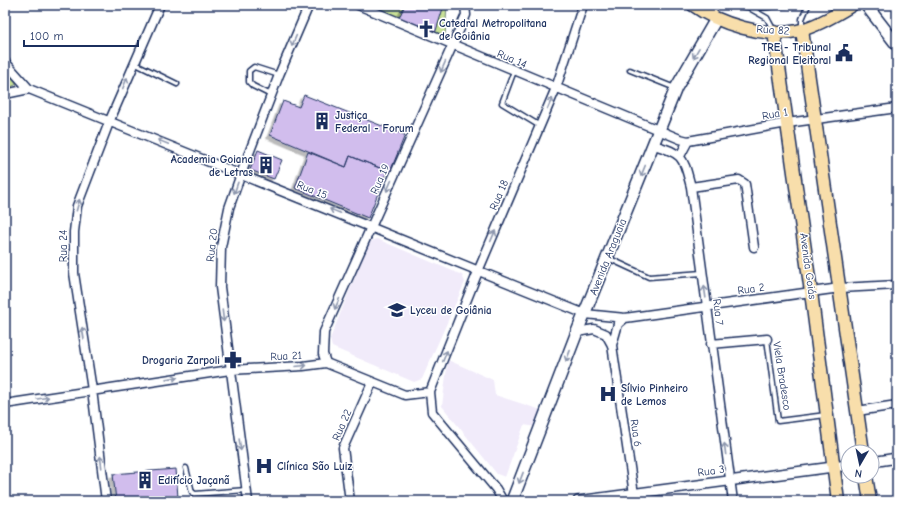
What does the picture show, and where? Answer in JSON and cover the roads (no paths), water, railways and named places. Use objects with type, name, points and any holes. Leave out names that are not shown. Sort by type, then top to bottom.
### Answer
[{"type":"main road","name":"Rua 82","points":[[693,5],[716,19],[741,27],[774,32],[802,30],[852,5]]},
{"type":"main road","points":[[866,5],[897,45]]},
{"type":"main road","name":"Avenida Araguaia","points":[[512,501],[577,332],[586,314],[676,88],[716,19]]},
{"type":"main road","points":[[802,30],[862,444]]},
{"type":"main road","points":[[774,32],[787,123]]},
{"type":"main road","name":"Avenida Goiás","points":[[787,123],[799,203],[805,213],[815,280],[812,292],[826,415],[838,501]]},
{"type":"main road","points":[[867,484],[870,501]]},
{"type":"street","name":"Rua 24","points":[[106,501],[92,390],[74,273],[74,232],[76,206],[133,63],[160,5]]},
{"type":"street","name":"Rua 20","points":[[248,501],[220,287],[221,247],[229,208],[241,174],[279,75],[309,5]]},
{"type":"street","name":"Rua 14","points":[[358,5],[452,46],[659,130]]},
{"type":"street","name":"Rua 19","points":[[326,363],[323,350],[324,332],[466,15],[465,5]]},
{"type":"street","name":"Rua 18","points":[[430,392],[479,270],[556,88],[583,5]]},
{"type":"street","name":"Rua 15","points":[[5,62],[29,89],[110,120],[586,314]]},
{"type":"street","points":[[5,94],[29,89]]},
{"type":"street","name":"Rua 1","points":[[659,130],[680,140],[688,141],[787,123],[897,108]]},
{"type":"street","points":[[654,145],[669,150],[680,156],[688,141]]},
{"type":"street","name":"Rua 7","points":[[680,156],[685,165],[691,186],[733,501]]},
{"type":"street","points":[[691,186],[738,180],[743,182],[745,184],[754,247]]},
{"type":"street","name":"Rua 2","points":[[586,314],[625,318],[840,288],[897,284]]},
{"type":"street","name":"Rua 6","points":[[625,318],[618,324],[612,345],[634,497]]},
{"type":"street","points":[[577,332],[594,329],[606,334],[612,345]]},
{"type":"street","name":"Viela Bradesco","points":[[711,344],[767,339]]},
{"type":"street","points":[[326,363],[372,383],[405,395],[430,392],[432,412],[496,488],[504,501]]},
{"type":"street","name":"Rua 21","points":[[5,404],[230,370],[304,366],[326,363]]},
{"type":"street","name":"Rua 22","points":[[350,501],[343,448],[372,383]]},
{"type":"street","points":[[857,411],[897,405]]},
{"type":"street","points":[[880,461],[897,458]]},
{"type":"street","name":"Rua 3","points":[[578,501],[634,497],[729,480],[840,466]]},
{"type":"lane","points":[[711,5],[715,10],[716,19]]},
{"type":"lane","name":"Rua 82","points":[[729,5],[747,7],[787,5]]},
{"type":"lane","points":[[802,30],[802,19],[808,5]]},
{"type":"lane","points":[[747,7],[767,18],[772,24],[774,32]]},
{"type":"lane","points":[[133,63],[177,84]]},
{"type":"lane","points":[[272,95],[253,86],[249,82],[250,71],[254,67],[279,75]]},
{"type":"lane","points":[[630,70],[676,88]]},
{"type":"lane","points":[[514,71],[502,103],[540,126]]},
{"type":"lane","points":[[608,258],[649,277],[702,273]]},
{"type":"lane","name":"Viela Bradesco","points":[[767,339],[778,421],[826,415]]},
{"type":"lane","points":[[186,468],[192,492],[195,494],[246,490]]},
{"type":"place","name":"Catedral Metropolitana de Goiânia","points":[[426,29]]},
{"type":"place","name":"TRE - Tribunal Regional Eleitoral","points":[[844,53]]},
{"type":"place","name":"Justiça Federal - Forum","points":[[322,121]]},
{"type":"place","name":"Academia Goiana de Letras","points":[[266,165]]},
{"type":"place","name":"Lyceu de Goiânia","points":[[397,310]]},
{"type":"place","name":"Drogaria Zarpoli","points":[[233,360]]},
{"type":"place","name":"Sílvio Pinheiro de Lemos","points":[[608,394]]},
{"type":"place","name":"Clínica São Luiz","points":[[264,466]]},
{"type":"place","name":"Edifício Jaçanã","points":[[145,480]]}]
